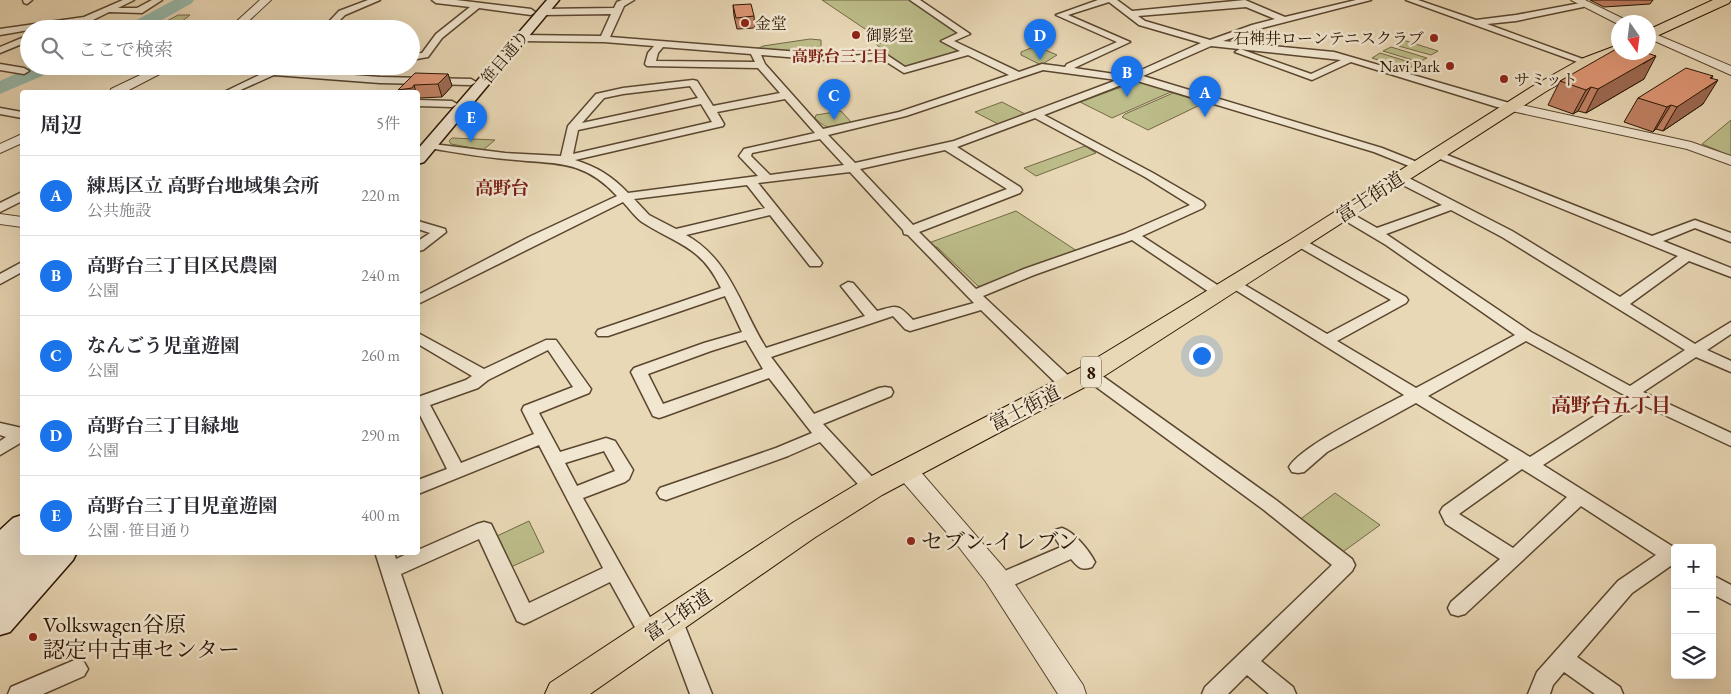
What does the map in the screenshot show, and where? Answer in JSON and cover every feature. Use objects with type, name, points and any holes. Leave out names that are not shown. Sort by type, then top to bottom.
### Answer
[{"type":"main road","name":"笹目通り","points":[[423,144],[452,104],[471,82],[538,8],[553,0]]},
{"type":"main road","points":[[1656,32],[1724,0]]},
{"type":"main road","name":"笹目通り","points":[[423,144],[522,38],[538,8]]},
{"type":"main road","name":"富士街道","points":[[562,694],[804,530],[872,488],[1089,374],[1512,107],[1586,62],[1611,52]]},
{"type":"main road","points":[[0,547],[20,527]]},
{"type":"main road","points":[[0,569],[20,549]]},
{"type":"main road","points":[[0,593],[37,555]]},
{"type":"main road","points":[[0,623],[61,555]]},
{"type":"street","points":[[79,20],[86,19],[130,0]]},
{"type":"street","points":[[103,11],[139,11],[158,0]]},
{"type":"street","points":[[243,20],[266,0]]},
{"type":"street","points":[[335,20],[342,13],[376,0]]},
{"type":"street","points":[[436,0],[477,5],[617,11]]},
{"type":"street","points":[[604,39],[620,4],[630,0]]},
{"type":"street","points":[[914,0],[965,34],[946,41],[1018,75]]},
{"type":"street","points":[[1068,70],[1070,66],[1090,56],[1125,42],[1060,16],[1111,0],[1131,0]]},
{"type":"street","points":[[1111,0],[1142,23],[1216,44],[1312,77],[1350,59]]},
{"type":"street","points":[[420,299],[526,244],[624,197],[850,168],[947,146],[1131,78],[1255,27],[1367,0]]},
{"type":"street","points":[[1410,0],[1586,62]]},
{"type":"street","points":[[1130,14],[1242,2],[1284,20]]},
{"type":"street","points":[[1475,24],[1516,18],[1579,2],[1611,16]]},
{"type":"street","points":[[420,56],[425,55],[439,36],[477,5]]},
{"type":"street","points":[[0,32],[20,29]]},
{"type":"street","points":[[0,40],[20,37]]},
{"type":"street","points":[[522,38],[604,39],[750,49],[754,51],[850,59],[884,56],[904,70],[968,52]]},
{"type":"street","points":[[1656,38],[1731,71]]},
{"type":"street","points":[[0,50],[20,41]]},
{"type":"street","points":[[660,44],[653,53],[650,64],[761,65]]},
{"type":"street","points":[[1216,44],[1314,52],[1350,59],[1512,107],[1691,146],[1731,161]]},
{"type":"street","points":[[10,46],[20,47]]},
{"type":"street","points":[[754,51],[761,65],[850,168],[909,231],[1068,385]]},
{"type":"street","points":[[0,67],[20,70]]},
{"type":"street","points":[[767,179],[744,156],[748,151],[902,114],[1042,67],[1131,78],[1378,150],[1418,166],[1652,241],[1731,273]]},
{"type":"street","points":[[120,90],[151,75]]},
{"type":"street","points":[[233,90],[266,75]]},
{"type":"street","points":[[313,75],[380,80],[471,82]]},
{"type":"street","points":[[423,144],[505,156],[565,159],[718,124],[694,83],[623,91],[600,96],[573,128],[565,159]]},
{"type":"street","points":[[573,128],[707,105],[787,95]]},
{"type":"street","points":[[420,103],[452,104]]},
{"type":"street","points":[[0,111],[20,115]]},
{"type":"street","points":[[762,355],[896,310],[910,326],[979,300],[1030,272],[1132,235],[1199,205],[1149,175],[1036,114]]},
{"type":"street","points":[[0,149],[20,139]]},
{"type":"street","points":[[909,231],[1016,190],[947,146]]},
{"type":"street","points":[[565,159],[590,168],[609,180],[644,218],[677,233],[694,244],[711,260],[772,371],[811,422],[872,488]]},
{"type":"street","points":[[1418,166],[1451,206],[1507,234],[1695,350],[1731,367]]},
{"type":"street","points":[[749,180],[816,263]]},
{"type":"street","points":[[0,208],[20,197]]},
{"type":"street","points":[[1376,233],[1451,206]]},
{"type":"street","points":[[677,233],[774,210]]},
{"type":"street","points":[[1343,214],[1410,254],[1526,335],[1634,394],[1731,440]]},
{"type":"street","points":[[0,219],[20,222]]},
{"type":"street","points":[[1652,241],[1695,224],[1731,238]]},
{"type":"street","points":[[420,226],[440,232],[420,246]]},
{"type":"street","points":[[1132,235],[1226,288],[1326,340],[1580,496],[1671,556]]},
{"type":"street","points":[[1299,243],[1401,300],[1326,340]]},
{"type":"street","points":[[1620,304],[1688,255]]},
{"type":"street","points":[[0,280],[20,267]]},
{"type":"street","points":[[848,286],[874,317]]},
{"type":"street","points":[[603,333],[729,290]]},
{"type":"street","points":[[1514,558],[1452,519],[1449,512],[1633,399],[1635,390],[1731,327]]},
{"type":"street","points":[[750,334],[718,345],[709,346],[639,372],[659,412],[772,371]]},
{"type":"street","points":[[1298,467],[1321,448],[1526,335]]},
{"type":"street","points":[[420,340],[483,376]]},
{"type":"street","points":[[457,472],[422,402],[472,384],[483,376],[551,343],[583,389],[530,410],[613,572],[649,634]]},
{"type":"street","points":[[1089,374],[1270,505],[1345,566],[1213,694]]},
{"type":"street","points":[[811,422],[885,392]]},
{"type":"street","points":[[0,429],[20,434]]},
{"type":"street","points":[[666,493],[782,452],[824,434]]},
{"type":"street","points":[[0,449],[20,435]]},
{"type":"street","points":[[420,486],[543,437]]},
{"type":"street","points":[[555,460],[606,444],[609,445],[624,470],[623,474],[619,477],[573,495]]},
{"type":"street","points":[[905,469],[963,535],[1000,582],[1072,694]]},
{"type":"street","points":[[1458,608],[1580,496]]},
{"type":"street","points":[[420,550],[484,529],[524,616],[613,572]]},
{"type":"street","points":[[1000,582],[1073,549]]},
{"type":"street","points":[[405,555],[387,561],[431,694]]},
{"type":"street","points":[[1539,694],[1545,679],[1625,587],[1671,558]]},
{"type":"street","points":[[1716,587],[1731,596]]},
{"type":"street","points":[[672,619],[702,694]]},
{"type":"street","points":[[1562,658],[1612,694]]},
{"type":"street","points":[[1246,661],[1285,694]]},
{"type":"street","points":[[19,694],[77,669]]},
{"type":"green space","points":[[822,0],[910,0],[959,33],[942,41],[961,51],[906,68],[902,67],[876,44],[886,42],[883,36],[876,30],[868,31]]},
{"type":"green space","points":[[178,15],[190,15],[184,20],[169,20]]},
{"type":"green space","points":[[810,39],[821,40],[821,54],[757,49],[763,46]]},
{"type":"green space","points":[[1403,40],[1438,51],[1431,55],[1395,45]]},
{"type":"green space","points":[[1036,46],[1057,55],[1041,65],[1021,55],[1021,52]]},
{"type":"green space","points":[[1391,47],[1427,58],[1419,62],[1383,51]]},
{"type":"green space","points":[[1380,53],[1416,64],[1408,69],[1372,58]]},
{"type":"green space","points":[[1138,81],[1173,91],[1112,118],[1080,102]]},
{"type":"green space","points":[[1173,93],[1199,101],[1202,104],[1148,130],[1122,117],[1125,114]]},
{"type":"green space","points":[[1002,102],[1025,114],[998,124],[975,112]]},
{"type":"green space","points":[[841,111],[852,123],[832,128],[825,126],[815,118],[816,115]]},
{"type":"green space","points":[[1731,120],[1731,156],[1702,144]]},
{"type":"green space","points":[[452,138],[495,140],[483,150],[451,144],[449,141]]},
{"type":"green space","points":[[1085,146],[1096,153],[1036,176],[1024,168]]},
{"type":"green space","points":[[1016,211],[1077,251],[1042,262],[985,287],[978,286],[937,247],[930,248],[926,244]]},
{"type":"green space","points":[[1335,493],[1380,525],[1340,554],[1298,521]]},
{"type":"green space","points":[[529,521],[544,552],[511,567],[497,536]]},
{"type":"building","points":[[751,4],[754,16],[736,18],[733,5]]},
{"type":"building","points":[[1611,52],[1611,60],[1649,60],[1598,89],[1591,87],[1586,90],[1560,81]]},
{"type":"building","points":[[1686,68],[1713,76],[1710,78],[1718,80],[1677,107],[1671,105],[1667,107],[1638,98]]},
{"type":"building","points":[[420,73],[448,74],[438,84],[414,85],[412,88],[398,90],[413,75],[420,75]]},
{"type":"waterway","points":[[149,20],[186,0]]},
{"type":"waterway","points":[[0,88],[29,75]]},
{"type":"place","name":"金堂","points":[[745,23]]},
{"type":"place","name":"御影堂","points":[[856,35]]},
{"type":"place","name":"石神井ローンテニスクラブ","points":[[1434,38]]},
{"type":"place","name":"高野台三丁目緑地","points":[[1040,60]]},
{"type":"place","name":"Navi Park","points":[[1450,66]]},
{"type":"place","name":"サミット","points":[[1504,79]]},
{"type":"place","name":"高野台三丁目区民農園","points":[[1127,97]]},
{"type":"place","name":"練馬区立 高野台地域集会所","points":[[1205,117]]},
{"type":"place","name":"なんごう児童遊園","points":[[834,120]]},
{"type":"place","name":"高野台三丁目児童遊園","points":[[471,142]]},
{"type":"place","name":"セブン-イレブン","points":[[911,541]]},
{"type":"place","name":"Volkswagen谷原 認定中古車センター","points":[[33,637]]},
{"type":"district","name":"高野台三丁目","points":[[840,56]]},
{"type":"district","name":"高野台","points":[[502,187]]},
{"type":"district","name":"高野台五丁目","points":[[1611,405]]}]
